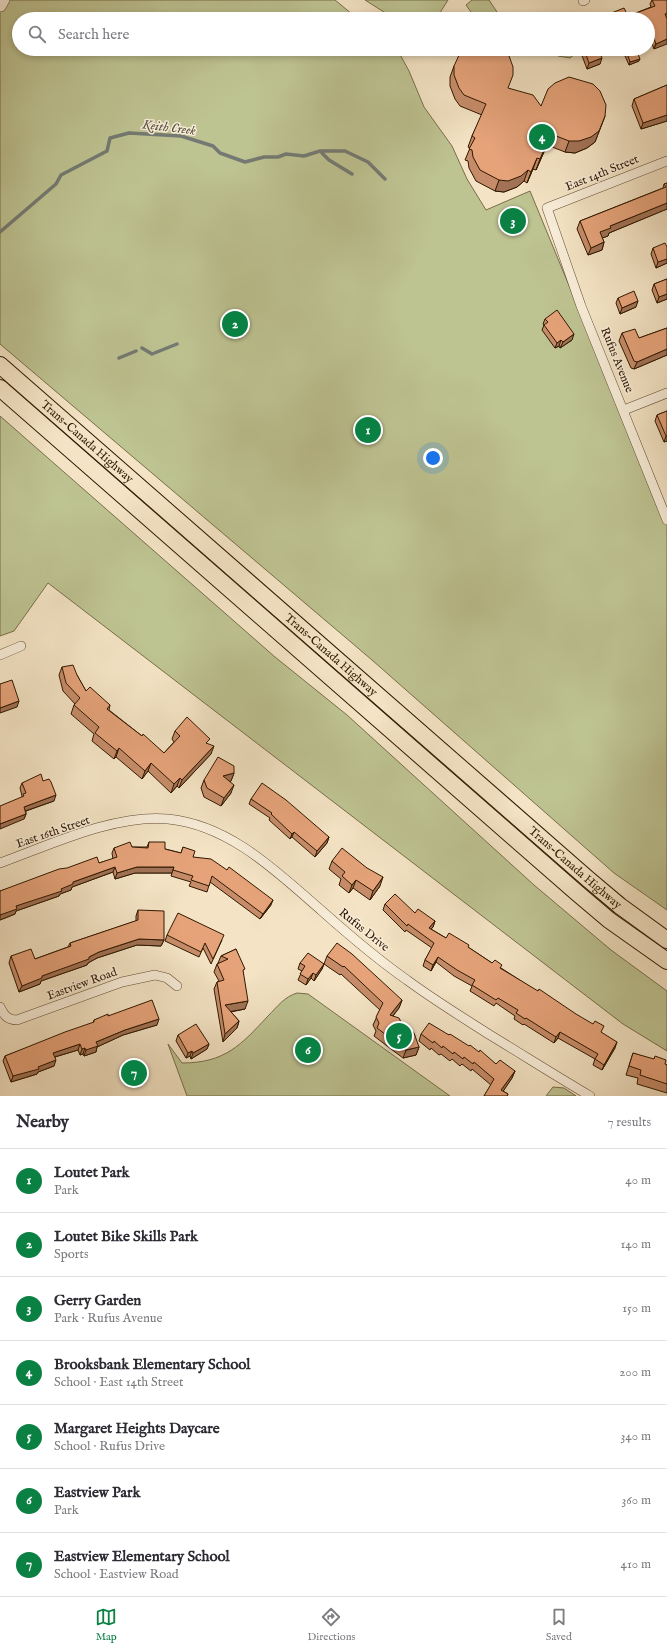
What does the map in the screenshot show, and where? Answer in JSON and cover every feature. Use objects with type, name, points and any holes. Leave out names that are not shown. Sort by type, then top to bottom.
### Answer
[{"type":"highway","name":"Trans-Canada Highway","points":[[0,365],[588,879],[620,906],[667,940]]},
{"type":"highway","name":"Trans-Canada Highway","points":[[0,388],[576,892],[609,920],[667,961]]},
{"type":"street","name":"East 14th Street","points":[[546,208],[667,161]]},
{"type":"street","name":"Rufus Avenue","points":[[546,208],[581,306],[667,520]]},
{"type":"street","points":[[624,410],[667,393]]},
{"type":"street","points":[[0,655],[21,646]]},
{"type":"street","name":"Rufus Drive","points":[[115,824],[146,819],[168,819],[205,828],[230,839],[250,851],[406,980],[435,1000],[590,1096]]},
{"type":"street","name":"East 16th Street","points":[[0,863],[75,836],[115,824]]},
{"type":"street","name":"Eastview Road","points":[[0,1007],[10,1020],[17,1020],[122,982],[155,975],[167,978],[177,986]]},
{"type":"green space","points":[[0,0],[335,0],[350,12],[12,12],[12,56],[401,56],[409,71],[424,107],[452,146],[467,179],[486,210],[530,191],[667,523],[667,910],[614,873],[372,660],[0,344]]},
{"type":"green space","points":[[365,0],[448,0],[440,12],[384,12]]},
{"type":"green space","points":[[472,0],[489,0],[497,12],[471,12],[466,5]]},
{"type":"green space","points":[[558,56],[572,56],[570,58]]},
{"type":"green space","points":[[0,416],[275,657],[347,715],[534,885],[611,950],[667,991],[667,1051],[623,1024],[48,583],[14,631],[0,636]]},
{"type":"green space","points":[[297,993],[308,994],[450,1096],[187,1096],[168,1044],[182,1063],[210,1060],[221,1056],[240,1044],[249,1036],[281,1002]]},
{"type":"green space","points":[[553,1087],[564,1088],[576,1096],[546,1096]]},
{"type":"building","points":[[652,0],[667,0],[667,13],[665,14],[667,19],[667,39],[656,44],[655,12],[639,12],[655,6]]},
{"type":"building","points":[[624,8],[626,12],[614,12]]},
{"type":"building","points":[[459,56],[509,56],[513,67],[513,75],[508,88],[533,95],[541,106],[548,89],[555,83],[569,77],[593,84],[600,91],[606,105],[605,116],[599,131],[591,137],[579,141],[569,141],[551,134],[540,159],[537,158],[531,172],[528,170],[521,176],[508,181],[499,180],[480,170],[473,157],[472,150],[469,149],[475,138],[472,136],[486,104],[464,95],[459,88],[454,75],[454,66]]},
{"type":"building","points":[[586,56],[601,56],[602,58],[589,63]]},
{"type":"building","points":[[628,56],[639,56],[640,59],[630,62]]},
{"type":"building","points":[[667,85],[667,115],[643,123],[634,99]]},
{"type":"building","points":[[667,183],[667,203],[610,226],[611,228],[600,232],[604,242],[591,248],[580,221],[666,187],[664,184]]},
{"type":"building","points":[[665,243],[667,247],[667,259],[658,262],[653,248]]},
{"type":"building","points":[[667,279],[667,294],[659,297],[654,284]]},
{"type":"building","points":[[634,291],[638,301],[622,308],[618,298]]},
{"type":"building","points":[[557,310],[574,334],[563,342],[561,340],[557,343],[544,325],[548,322],[545,319]]},
{"type":"building","points":[[667,328],[667,349],[637,362],[634,361],[622,333],[635,329],[639,338]]},
{"type":"building","points":[[667,411],[667,436],[666,436],[657,415]]},
{"type":"building","points":[[73,665],[86,691],[90,687],[110,705],[107,709],[142,736],[143,734],[164,753],[180,736],[175,731],[187,717],[210,739],[206,743],[214,746],[182,780],[180,778],[174,784],[151,763],[145,771],[119,748],[117,751],[95,733],[99,727],[74,705],[80,698],[66,683],[62,667]]},
{"type":"building","points":[[12,680],[19,701],[0,708],[0,684]]},
{"type":"building","points":[[218,757],[234,766],[234,773],[223,776],[234,785],[224,798],[207,788],[204,780]]},
{"type":"building","points":[[41,774],[43,781],[49,779],[56,795],[24,807],[26,814],[0,824],[0,806],[24,796],[23,794],[26,793],[22,783]]},
{"type":"building","points":[[262,783],[286,800],[329,837],[317,851],[294,832],[292,834],[271,814],[272,813],[251,799]]},
{"type":"building","points":[[130,842],[132,847],[148,848],[149,842],[165,842],[165,849],[181,853],[183,847],[195,851],[193,857],[211,859],[227,870],[229,867],[273,900],[263,914],[212,876],[209,886],[191,880],[193,876],[173,870],[174,867],[137,867],[117,873],[115,867],[73,882],[73,884],[61,889],[62,891],[16,906],[17,909],[0,915],[0,891],[59,869],[67,868],[97,857],[99,863],[117,857],[114,848]]},
{"type":"building","points":[[342,848],[367,868],[383,877],[373,891],[356,880],[352,885],[342,876],[345,872],[332,861]]},
{"type":"building","points":[[395,894],[415,913],[418,909],[435,921],[429,928],[446,938],[449,933],[469,945],[468,947],[492,963],[495,960],[502,965],[500,968],[538,991],[539,989],[576,1014],[593,1024],[595,1021],[604,1026],[601,1032],[617,1042],[604,1065],[595,1059],[598,1054],[560,1032],[556,1037],[526,1018],[525,1019],[516,1013],[518,1010],[498,998],[496,1000],[472,985],[475,980],[438,957],[433,965],[425,960],[434,943],[408,924],[407,926],[385,904]]},
{"type":"building","points":[[138,910],[164,911],[164,940],[139,939],[99,952],[89,957],[89,959],[42,976],[42,978],[22,986],[11,956],[31,949],[35,959],[71,946],[70,943],[138,920]]},
{"type":"building","points":[[178,913],[224,935],[213,959],[205,943],[201,952],[167,935]]},
{"type":"building","points":[[337,943],[352,954],[402,1000],[390,1015],[399,1018],[401,1022],[406,1024],[414,1033],[419,1047],[406,1050],[377,1028],[379,1023],[376,1017],[383,1003],[344,966],[343,967],[327,956]]},
{"type":"building","points":[[236,949],[245,969],[243,970],[248,1001],[225,1005],[239,1021],[225,1034],[217,982],[224,980],[217,964],[228,959],[221,956]]},
{"type":"building","points":[[308,953],[324,964],[316,975],[313,973],[308,979],[300,974],[305,966],[300,963]]},
{"type":"building","points":[[152,1000],[159,1019],[125,1030],[96,1042],[98,1046],[86,1050],[85,1048],[82,1049],[80,1044],[53,1053],[56,1060],[38,1067],[39,1069],[13,1076],[5,1056],[94,1022],[94,1020],[108,1014],[108,1016]]},
{"type":"building","points":[[429,1023],[469,1046],[470,1045],[479,1052],[480,1050],[496,1064],[500,1060],[515,1071],[501,1090],[508,1094],[507,1096],[484,1096],[494,1079],[474,1062],[473,1064],[464,1057],[463,1059],[454,1052],[453,1054],[443,1046],[442,1048],[434,1041],[433,1043],[421,1034]]},
{"type":"building","points":[[196,1024],[209,1044],[193,1053],[192,1051],[188,1053],[178,1035]]},
{"type":"building","points":[[633,1053],[654,1059],[655,1056],[666,1060],[667,1084],[640,1075],[641,1070],[629,1066]]},
{"type":"waterway","name":"Keith Creek","points":[[0,232],[56,184],[61,175],[107,151],[110,138],[129,133],[181,136],[213,146],[220,153],[245,162],[264,157],[278,157],[286,154],[304,156],[320,151],[345,151],[368,162],[385,179]]},
{"type":"waterway","points":[[322,153],[329,160],[352,174]]},
{"type":"waterway","points":[[142,348],[152,354],[177,344]]},
{"type":"waterway","points":[[119,358],[136,351]]},
{"type":"place","name":"Brooksbank Elementary School","points":[[542,137]]},
{"type":"place","name":"Gerry Garden","points":[[513,221]]},
{"type":"place","name":"Loutet Bike Skills Park","points":[[235,324]]},
{"type":"place","name":"Loutet Park","points":[[368,430]]},
{"type":"place","name":"Margaret Heights Daycare","points":[[399,1036]]},
{"type":"place","name":"Eastview Park","points":[[308,1050]]},
{"type":"place","name":"Eastview Elementary School","points":[[134,1073]]}]
